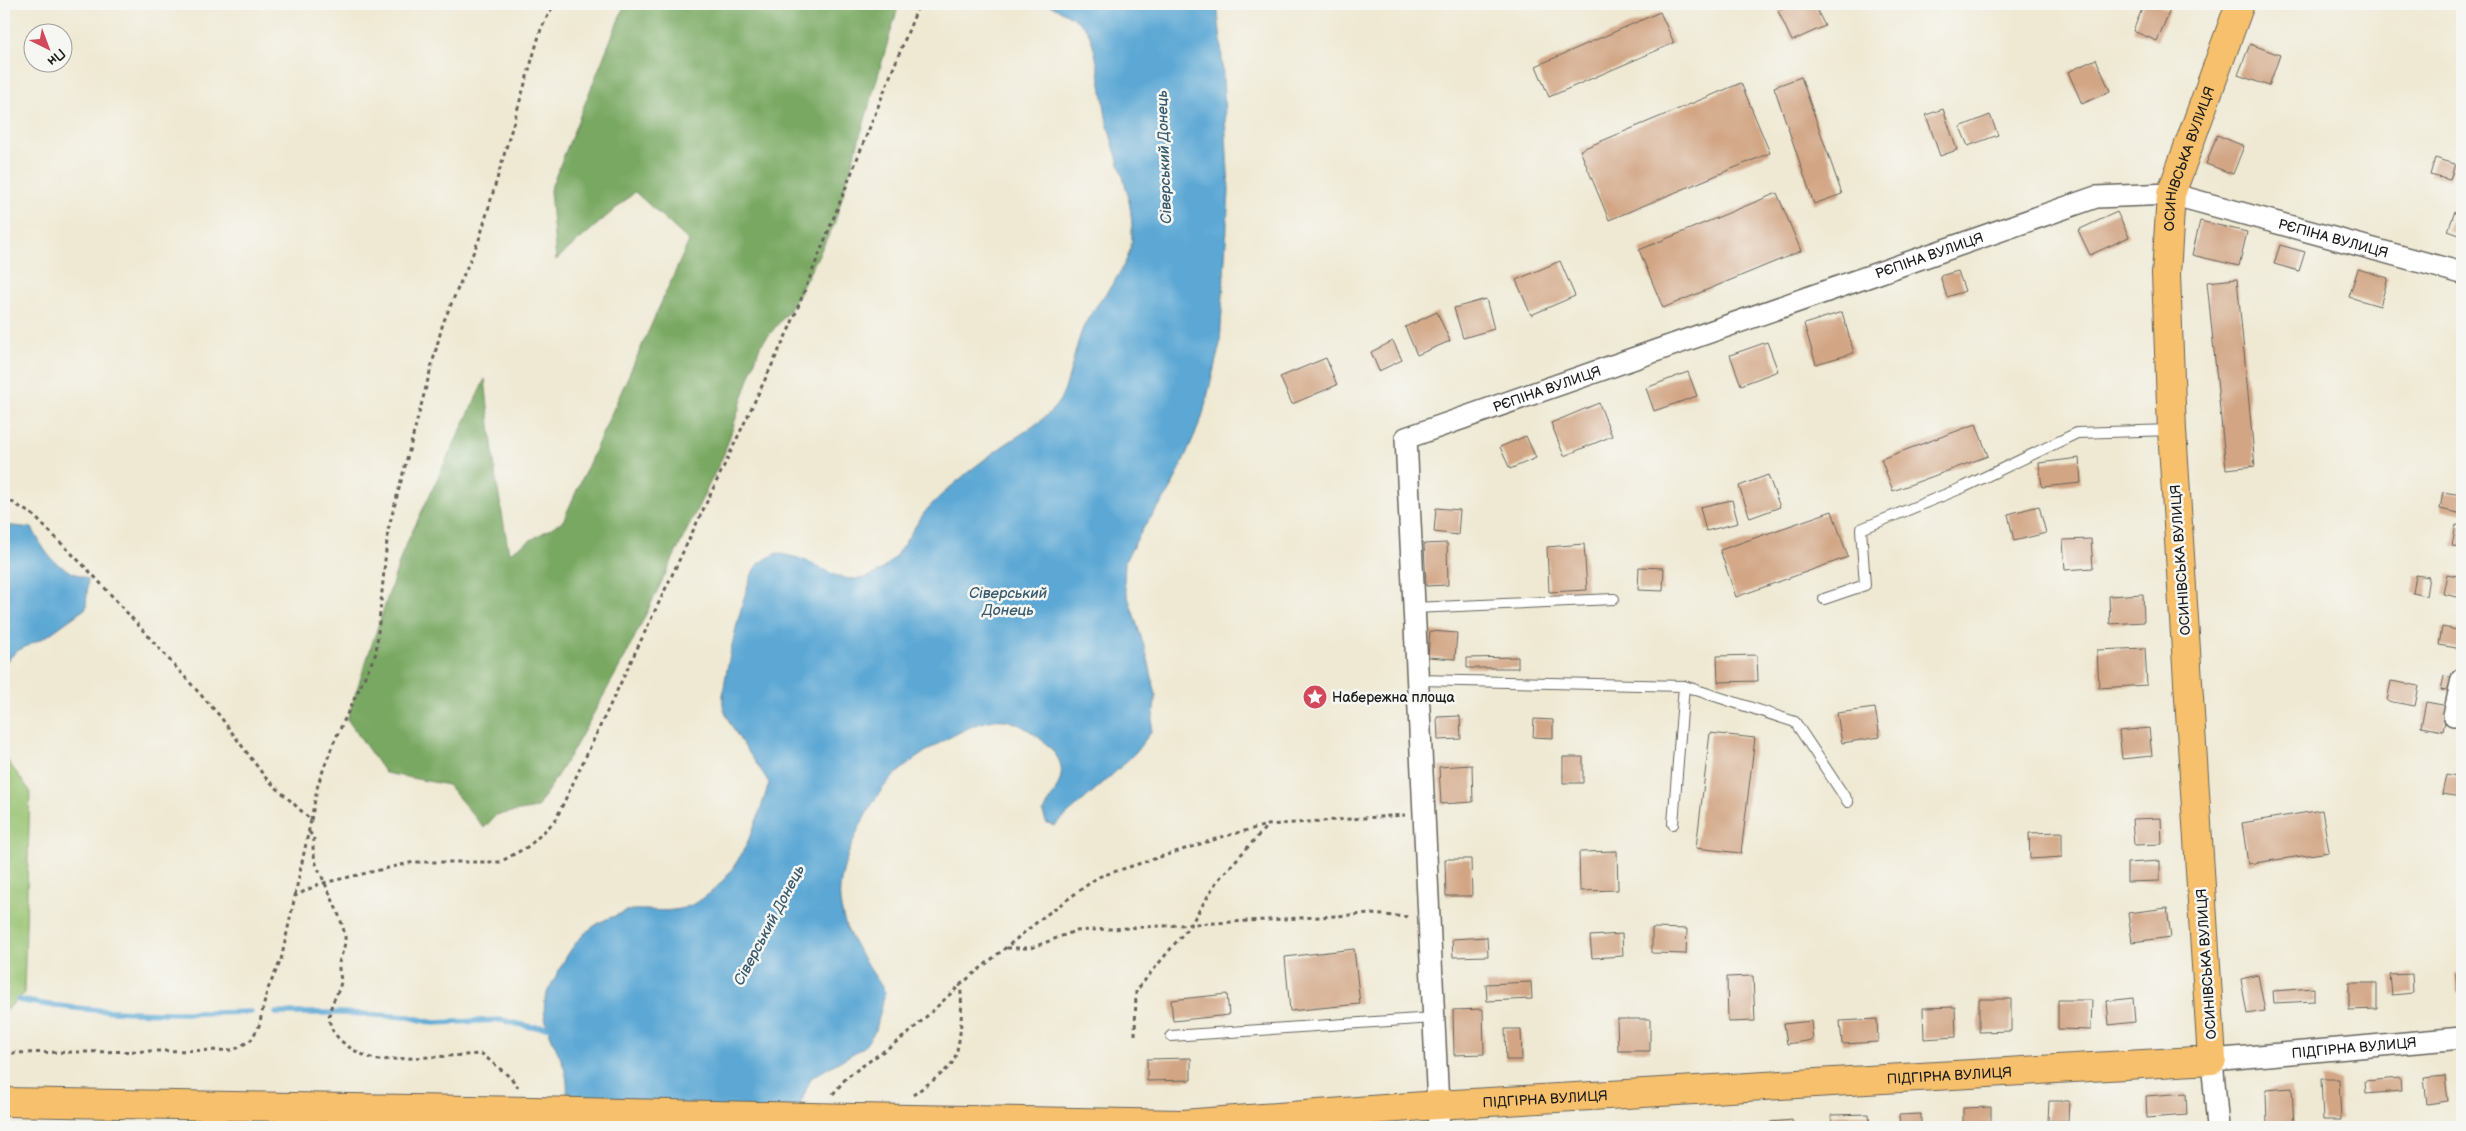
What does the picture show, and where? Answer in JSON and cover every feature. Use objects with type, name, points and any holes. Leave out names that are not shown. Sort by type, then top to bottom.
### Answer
[{"type":"main road","name":"ОСИНІВСЬКА ВУЛИЦЯ","points":[[2212,1060],[2172,430],[2166,274],[2171,194],[2240,4]]},
{"type":"main road","name":"ПІДГІРНА ВУЛИЦЯ","points":[[4,1102],[1183,1124],[1438,1116],[2212,1060]]},
{"type":"street","name":"РЄПІНА ВУЛИЦЯ","points":[[1414,608],[1406,438],[2096,197],[2171,194],[2462,273]]},
{"type":"street","points":[[1414,608],[1427,918],[1438,1116]]},
{"type":"street","points":[[2454,715],[2462,679]]},
{"type":"street","name":"ПІДГІРНА ВУЛИЦЯ","points":[[2212,1060],[2462,1038]]},
{"type":"street","name":"ОСИНІВСЬКА ВУЛИЦЯ","points":[[2212,1060],[2218,1127]]},
{"type":"lane","points":[[1824,599],[1865,585],[1861,529],[1964,488],[2077,433],[2172,430]]},
{"type":"lane","points":[[1414,608],[1614,599]]},
{"type":"lane","points":[[1417,680],[1684,686],[1795,722],[1848,802]]},
{"type":"lane","points":[[1673,824],[1684,686]]},
{"type":"lane","points":[[1171,1036],[1433,1018]]},
{"type":"path","points":[[4,1054],[234,1050],[251,1040],[259,1026],[268,991],[280,960],[318,784],[333,744],[376,653],[388,530],[443,323],[480,237],[541,29],[554,4]]},
{"type":"path","points":[[295,896],[324,883],[414,862],[500,862],[529,846],[555,821],[790,327],[919,4]]},
{"type":"path","points":[[4,497],[33,515],[94,576],[219,715],[265,777],[311,820]]},
{"type":"path","points":[[847,1077],[909,1033],[960,985],[1042,918],[1098,877],[1222,837],[1267,826],[1423,814]]},
{"type":"path","points":[[1135,1035],[1136,991],[1191,924],[1217,881],[1267,826]]},
{"type":"path","points":[[309,832],[314,837],[315,861],[345,936],[342,955],[338,964],[341,981],[330,1008],[328,1020],[333,1032],[348,1047],[379,1060],[482,1054],[511,1078],[522,1093],[528,1111]]},
{"type":"path","points":[[1005,948],[1031,948],[1075,931],[1370,914],[1427,918]]},
{"type":"path","points":[[894,1119],[904,1102],[952,1064],[962,1022],[963,1003],[960,985]]},
{"type":"green space","points":[[625,4],[899,4],[834,225],[792,307],[760,346],[724,454],[626,655],[575,747],[537,808],[496,815],[484,828],[448,785],[385,773],[347,719],[403,551],[485,379],[496,479],[509,553],[563,521],[689,241],[635,192],[556,260],[550,190]]},
{"type":"green space","points":[[4,756],[30,791],[24,994],[4,1012]]},
{"type":"water","name":"Сіверський Донець","points":[[1047,4],[1217,4],[1221,41],[1229,191],[1220,344],[1202,418],[1170,491],[1144,527],[1125,561],[1124,584],[1148,659],[1156,695],[1151,732],[1135,753],[1054,826],[1046,822],[1043,813],[1059,784],[1061,767],[1058,759],[1053,751],[1039,738],[1025,728],[1009,721],[993,720],[965,730],[924,752],[892,778],[873,802],[864,818],[848,854],[840,887],[842,914],[851,938],[885,992],[876,1030],[864,1047],[811,1078],[791,1127],[559,1127],[566,1099],[567,1083],[562,1061],[548,1029],[544,1008],[548,991],[567,956],[586,932],[604,920],[631,910],[676,910],[702,899],[727,876],[745,847],[758,815],[769,783],[731,724],[723,705],[725,679],[734,636],[745,594],[755,568],[777,553],[804,560],[849,579],[870,576],[882,569],[892,560],[934,502],[972,469],[1033,426],[1054,408],[1064,390],[1086,322],[1115,280],[1127,258],[1132,234],[1129,204],[1109,132],[1093,46],[1084,26]]},
{"type":"water","points":[[4,525],[32,528],[43,548],[54,561],[67,570],[88,579],[86,608],[47,636],[17,651],[4,663]]},
{"type":"building","points":[[1793,4],[1814,4],[1825,26],[1792,41],[1778,11]]},
{"type":"building","points":[[2144,4],[2156,4],[2170,10],[2157,41],[2133,31]]},
{"type":"building","points":[[1660,12],[1674,43],[1549,97],[1536,66]]},
{"type":"building","points":[[2250,44],[2280,55],[2269,86],[2238,75]]},
{"type":"building","points":[[2096,59],[2110,91],[2082,104],[2068,72]]},
{"type":"building","points":[[1801,77],[1842,194],[1814,204],[1774,87]]},
{"type":"building","points":[[1741,83],[1770,153],[1609,220],[1580,150]]},
{"type":"building","points":[[1943,109],[1957,150],[1940,156],[1926,115]]},
{"type":"building","points":[[1990,115],[1998,135],[1968,146],[1960,127]]},
{"type":"building","points":[[2217,135],[2244,146],[2233,174],[2206,164]]},
{"type":"building","points":[[2435,158],[2455,164],[2450,180],[2430,175]]},
{"type":"building","points":[[1777,193],[1801,251],[1663,308],[1639,250]]},
{"type":"building","points":[[2455,211],[2462,213],[2462,236],[2448,231]]},
{"type":"building","points":[[2117,212],[2129,237],[2090,255],[2078,230]]},
{"type":"building","points":[[2200,221],[2247,232],[2239,266],[2192,255]]},
{"type":"building","points":[[2280,245],[2305,252],[2299,271],[2274,264]]},
{"type":"building","points":[[1560,261],[1575,296],[1531,315],[1516,280]]},
{"type":"building","points":[[2358,269],[2388,278],[2380,306],[2349,297]]},
{"type":"building","points":[[1958,271],[1965,291],[1947,297],[1940,276]]},
{"type":"building","points":[[2237,279],[2255,466],[2226,469],[2207,282]]},
{"type":"building","points":[[1486,299],[1494,329],[1463,338],[1454,308]]},
{"type":"building","points":[[1437,312],[1450,341],[1417,355],[1405,327]]},
{"type":"building","points":[[1842,312],[1854,353],[1816,364],[1804,324]]},
{"type":"building","points":[[1393,341],[1402,360],[1379,371],[1371,352]]},
{"type":"building","points":[[1767,342],[1778,371],[1741,385],[1730,355]]},
{"type":"building","points":[[1326,358],[1337,385],[1292,404],[1280,377]]},
{"type":"building","points":[[1688,372],[1697,396],[1654,411],[1646,388]]},
{"type":"building","points":[[1599,403],[1612,436],[1564,456],[1551,423]]},
{"type":"building","points":[[1976,424],[1988,456],[1893,491],[1881,459]]},
{"type":"building","points":[[1526,436],[1536,458],[1510,469],[1500,447]]},
{"type":"building","points":[[2079,458],[2081,483],[2042,487],[2039,463]]},
{"type":"building","points":[[1768,475],[1780,507],[1750,518],[1739,486]]},
{"type":"building","points":[[2443,492],[2462,495],[2462,514],[2440,509]]},
{"type":"building","points":[[1732,500],[1738,523],[1706,531],[1700,507]]},
{"type":"building","points":[[2039,506],[2046,533],[2014,541],[2008,514]]},
{"type":"building","points":[[1436,508],[1460,510],[1458,535],[1434,532]]},
{"type":"building","points":[[1832,511],[1848,557],[1736,597],[1720,550]]},
{"type":"building","points":[[2456,525],[2462,526],[2462,547],[2452,546]]},
{"type":"building","points":[[2091,539],[2093,568],[2065,570],[2063,540]]},
{"type":"building","points":[[1447,543],[1448,585],[1426,586],[1424,544]]},
{"type":"building","points":[[1584,544],[1587,590],[1549,592],[1547,547]]},
{"type":"building","points":[[1639,567],[1664,568],[1663,591],[1638,590]]},
{"type":"building","points":[[2447,574],[2462,577],[2462,598],[2443,594]]},
{"type":"building","points":[[2416,575],[2429,577],[2426,596],[2413,593]]},
{"type":"building","points":[[2143,594],[2144,622],[2110,624],[2109,596]]},
{"type":"building","points":[[2442,627],[2462,631],[2462,649],[2439,645]]},
{"type":"building","points":[[1430,631],[1457,633],[1455,659],[1428,657]]},
{"type":"building","points":[[2145,648],[2147,685],[2099,688],[2097,650]]},
{"type":"building","points":[[1757,655],[1758,681],[1718,682],[1717,656]]},
{"type":"building","points":[[1518,657],[1518,668],[1467,668],[1467,658]]},
{"type":"building","points":[[2444,676],[2456,678],[2453,692],[2441,690]]},
{"type":"building","points":[[2391,681],[2419,686],[2415,706],[2387,701]]},
{"type":"building","points":[[2426,702],[2448,706],[2443,731],[2421,727]]},
{"type":"building","points":[[1875,708],[1880,737],[1842,743],[1837,713]]},
{"type":"building","points":[[1460,716],[1461,739],[1438,740],[1437,717]]},
{"type":"building","points":[[1534,719],[1553,720],[1553,738],[1533,737]]},
{"type":"building","points":[[2149,728],[2152,756],[2122,759],[2119,731]]},
{"type":"building","points":[[1710,733],[1755,738],[1741,853],[1696,848]]},
{"type":"building","points":[[1563,757],[1583,757],[1583,783],[1563,783]]},
{"type":"building","points":[[1472,765],[1473,802],[1441,804],[1439,767]]},
{"type":"building","points":[[2446,775],[2462,778],[2462,797],[2442,794]]},
{"type":"building","points":[[2322,810],[2329,852],[2248,864],[2242,823]]},
{"type":"building","points":[[2161,818],[2162,844],[2134,845],[2132,819]]},
{"type":"building","points":[[2062,832],[2062,857],[2030,859],[2029,833]]},
{"type":"building","points":[[1617,851],[1618,890],[1580,891],[1579,852]]},
{"type":"building","points":[[1445,859],[1471,859],[1472,896],[1446,896]]},
{"type":"building","points":[[2160,861],[2160,881],[2127,882],[2127,863]]},
{"type":"building","points":[[2167,908],[2171,937],[2132,942],[2128,913]]},
{"type":"building","points":[[1652,928],[1687,929],[1686,954],[1652,953]]},
{"type":"building","points":[[1622,934],[1623,956],[1592,958],[1590,936]]},
{"type":"building","points":[[1487,937],[1488,956],[1453,957],[1452,939]]},
{"type":"building","points":[[1354,949],[1360,1004],[1290,1011],[1285,957]]},
{"type":"building","points":[[2456,973],[2462,973],[2462,992],[2457,992]]},
{"type":"building","points":[[2412,974],[2413,993],[2392,995],[2390,975]]},
{"type":"building","points":[[2258,975],[2265,1011],[2247,1014],[2241,979]]},
{"type":"building","points":[[1753,976],[1755,1021],[1728,1022],[1727,977]]},
{"type":"building","points":[[1531,982],[1532,999],[1487,1001],[1486,984]]},
{"type":"building","points":[[2349,983],[2377,983],[2377,1009],[2349,1010]]},
{"type":"building","points":[[2314,988],[2314,1001],[2274,1003],[2273,991]]},
{"type":"building","points":[[1227,994],[1229,1015],[1173,1021],[1171,1000]]},
{"type":"building","points":[[2133,998],[2135,1022],[2109,1025],[2107,1001]]},
{"type":"building","points":[[1979,999],[2011,999],[2011,1031],[1979,1032]]},
{"type":"building","points":[[2058,1000],[2092,1000],[2091,1030],[2058,1029]]},
{"type":"building","points":[[1955,1007],[1956,1037],[1924,1039],[1923,1008]]},
{"type":"building","points":[[1483,1009],[1484,1054],[1454,1055],[1453,1010]]},
{"type":"building","points":[[1617,1019],[1650,1019],[1650,1051],[1618,1051]]},
{"type":"building","points":[[1877,1019],[1878,1042],[1842,1044],[1840,1021]]},
{"type":"building","points":[[1811,1021],[1813,1040],[1787,1044],[1784,1024]]},
{"type":"building","points":[[1505,1029],[1521,1029],[1522,1060],[1506,1060]]},
{"type":"building","points":[[1191,1058],[1191,1080],[1147,1081],[1147,1059]]},
{"type":"building","points":[[2445,1076],[2448,1101],[2427,1104],[2424,1078]]},
{"type":"building","points":[[2400,1078],[2401,1091],[2366,1094],[2365,1081]]},
{"type":"building","points":[[2321,1079],[2339,1079],[2341,1120],[2323,1120]]},
{"type":"building","points":[[2292,1088],[2294,1126],[2267,1127],[2266,1090]]},
{"type":"building","points":[[2186,1093],[2187,1115],[2147,1118],[2146,1096]]},
{"type":"building","points":[[2049,1101],[2069,1101],[2068,1121],[2048,1121]]},
{"type":"building","points":[[1991,1107],[1991,1127],[1963,1127],[1963,1108]]},
{"type":"building","points":[[1869,1114],[1870,1127],[1832,1127],[1831,1115]]},
{"type":"building","points":[[1921,1114],[1921,1127],[1900,1127],[1899,1115]]},
{"type":"building","points":[[1792,1120],[1793,1127],[1771,1127],[1770,1122]]},
{"type":"building","points":[[1730,1123],[1731,1127],[1695,1127],[1695,1126]]},
{"type":"waterway","points":[[18,1000],[47,1005],[134,1012],[251,1012]]},
{"type":"waterway","points":[[276,1013],[342,1013],[409,1017],[434,1023],[501,1020],[531,1027],[546,1027]]},
{"type":"place","name":"Набережна площа","points":[[1315,697]]}]
